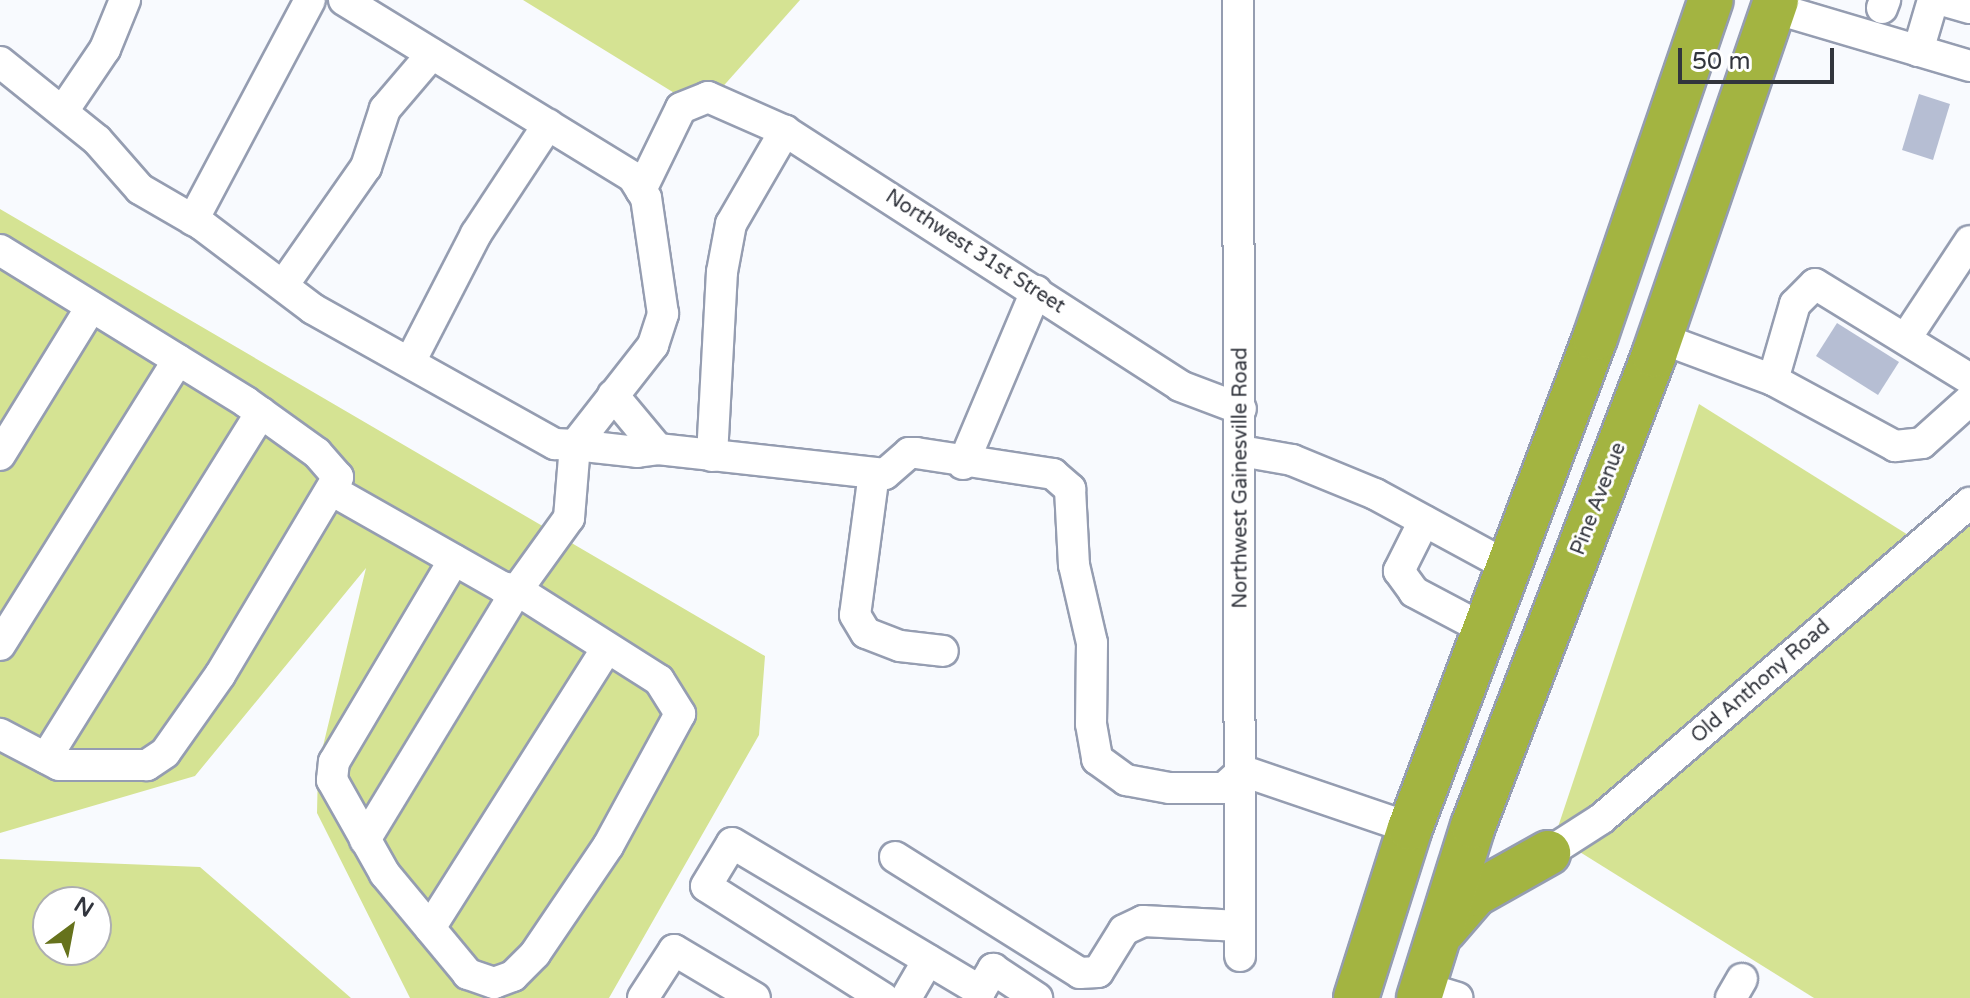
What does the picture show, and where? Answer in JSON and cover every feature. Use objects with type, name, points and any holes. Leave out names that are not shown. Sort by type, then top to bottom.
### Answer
[{"type":"highway","points":[[1362,993],[1410,828],[1482,628],[1600,323],[1711,0]]},
{"type":"highway","name":"Pine Avenue","points":[[1433,994],[1437,938],[1473,826],[1660,338],[1772,3]]},
{"type":"highway","points":[[1473,826],[1506,855],[1548,853]]},
{"type":"highway","points":[[1410,828],[1428,845],[1438,878],[1437,938]]},
{"type":"highway","points":[[1437,938],[1475,894],[1548,853]]},
{"type":"street","points":[[63,111],[105,49],[125,0]]},
{"type":"street","points":[[193,220],[310,0]]},
{"type":"street","points":[[344,0],[633,177],[641,190],[663,314],[653,345],[575,445],[569,518],[517,590],[365,840]]},
{"type":"street","name":"Northwest Gainesville Road","points":[[1238,0],[1243,771],[1240,956]]},
{"type":"street","points":[[1918,51],[1933,0]]},
{"type":"street","points":[[1942,0],[1970,8]]},
{"type":"street","points":[[1772,3],[1970,66]]},
{"type":"street","points":[[284,284],[366,167],[385,109],[432,54]]},
{"type":"street","points":[[0,62],[63,111],[140,189],[193,220],[284,284],[313,309],[555,444],[658,449],[874,473],[890,472],[909,453],[963,464],[1053,474],[1070,489],[1074,565],[1092,643],[1094,744],[1105,768],[1145,786],[1181,789],[1224,788],[1243,771],[1410,828]]},
{"type":"street","name":"Northwest 31st Street","points":[[641,190],[681,108],[708,97],[785,131],[1180,386],[1241,409]]},
{"type":"street","points":[[410,362],[476,234],[548,125]]},
{"type":"street","points":[[712,456],[722,272],[731,224],[785,131]]},
{"type":"street","points":[[1906,338],[1970,241]]},
{"type":"street","points":[[0,734],[59,765],[147,765],[165,753],[220,675],[333,491],[338,477],[317,453],[261,412],[2,255]]},
{"type":"street","points":[[1773,380],[1795,304],[1815,284],[1970,379]]},
{"type":"street","points":[[963,464],[1036,291]]},
{"type":"street","points":[[0,455],[91,307]]},
{"type":"street","points":[[1660,338],[1773,380],[1895,446],[1922,443],[1970,400]]},
{"type":"street","points":[[0,645],[178,360]]},
{"type":"street","points":[[613,395],[658,449]]},
{"type":"street","points":[[46,758],[261,412]]},
{"type":"street","points":[[1241,451],[1292,460],[1424,521],[1506,565]]},
{"type":"street","points":[[874,473],[855,615],[866,633],[900,646],[943,651]]},
{"type":"street","points":[[333,491],[454,560],[517,590],[659,680],[680,714],[608,846],[535,954],[513,976],[494,983],[468,974],[385,874],[332,780],[334,762],[454,560]]},
{"type":"street","name":"Old Anthony Road","points":[[1548,853],[1601,819],[1970,503]]},
{"type":"street","points":[[1424,521],[1399,571],[1414,592],[1482,628]]},
{"type":"street","points":[[430,928],[607,648]]},
{"type":"street","points":[[883,998],[706,886],[732,843],[980,991],[993,969],[1037,998]]},
{"type":"street","points":[[895,857],[1080,973],[1098,972],[1124,930],[1143,921],[1240,926]]},
{"type":"street","points":[[643,998],[674,950],[755,998]]},
{"type":"street","points":[[906,998],[928,960]]},
{"type":"green space","points":[[523,0],[800,0],[702,110]]},
{"type":"green space","points":[[0,209],[765,656],[759,735],[609,998],[410,998],[317,813],[318,767],[366,568],[195,776],[0,833]]},
{"type":"green space","points":[[1699,404],[1913,538],[1595,810],[1555,836]]},
{"type":"green space","points":[[1970,518],[1970,998],[1814,998],[1575,849]]},
{"type":"green space","points":[[0,859],[200,867],[351,998],[0,998]]},
{"type":"building","points":[[1919,94],[1950,104],[1933,160],[1902,150]]},
{"type":"building","points":[[1837,323],[1899,362],[1878,395],[1816,356]]}]
